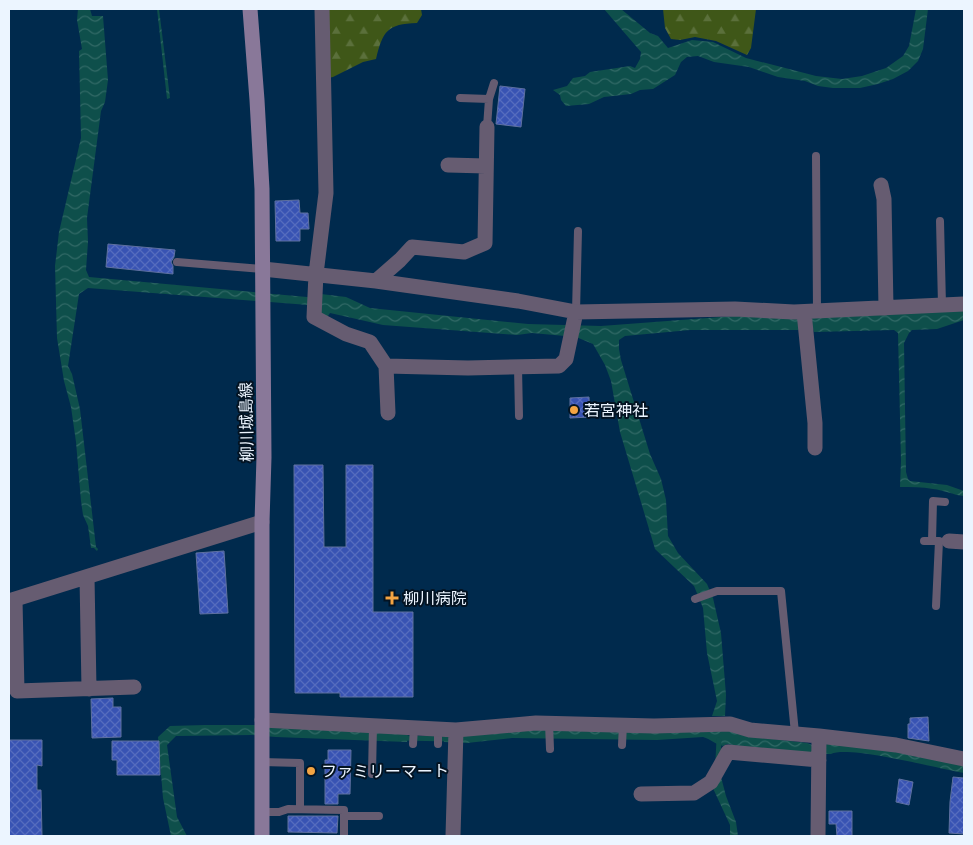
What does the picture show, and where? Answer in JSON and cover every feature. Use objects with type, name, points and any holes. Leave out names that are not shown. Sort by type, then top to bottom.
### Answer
[{"type":"main road","name":"柳川城島線","points":[[250,9],[262,189],[264,457],[262,522],[262,836]]},
{"type":"street","points":[[322,9],[326,193],[316,274],[314,317],[346,334],[370,342],[386,366],[388,413]]},
{"type":"street","points":[[376,282],[412,247],[464,252],[485,243],[487,126]]},
{"type":"street","points":[[448,165],[486,166]]},
{"type":"street","points":[[881,185],[884,199],[886,308]]},
{"type":"street","points":[[262,269],[316,274],[518,301],[576,316],[735,309],[808,313],[964,304]]},
{"type":"street","points":[[808,313],[806,333],[815,423],[815,448]]},
{"type":"street","points":[[386,366],[468,368],[559,366],[566,359],[576,316]]},
{"type":"street","points":[[134,687],[17,691],[12,601],[262,522]]},
{"type":"street","points":[[87,578],[89,689]]},
{"type":"street","points":[[262,728],[373,728],[414,730],[438,736],[455,736],[549,726],[730,724],[750,730],[896,745],[964,759]]},
{"type":"street","points":[[453,836],[455,736]]},
{"type":"street","points":[[818,836],[819,738]]},
{"type":"street","points":[[641,794],[694,793],[711,782],[728,752],[819,760]]},
{"type":"lane","points":[[487,126],[489,99],[494,83]]},
{"type":"lane","points":[[460,98],[489,99]]},
{"type":"lane","points":[[808,313],[816,156]]},
{"type":"lane","points":[[940,221],[942,305]]},
{"type":"lane","points":[[576,316],[578,232]]},
{"type":"lane","points":[[177,262],[262,269]]},
{"type":"lane","points":[[518,366],[519,416]]},
{"type":"lane","points":[[936,606],[942,541],[933,501],[945,502]]},
{"type":"lane","points":[[694,599],[717,591],[781,591],[795,734]]},
{"type":"lane","points":[[549,726],[550,749]]},
{"type":"lane","points":[[622,745],[623,726]]},
{"type":"lane","points":[[372,774],[373,728]]},
{"type":"lane","points":[[414,730],[414,744]]},
{"type":"lane","points":[[262,762],[300,763],[300,809]]},
{"type":"lane","points":[[262,812],[279,812],[288,809],[344,810],[344,836]]},
{"type":"lane","points":[[344,816],[379,816]]},
{"type":"green space","points":[[327,9],[421,9],[422,15],[417,23],[399,25],[388,31],[381,42],[376,59],[363,62],[328,78]]},
{"type":"green space","points":[[663,9],[756,9],[751,48],[747,55],[716,41],[695,37],[680,40],[671,39],[665,28]]},
{"type":"water","points":[[78,9],[90,9],[92,16],[103,16],[108,80],[105,102],[101,111],[87,218],[86,270],[89,277],[320,298],[321,294],[346,297],[370,308],[528,324],[601,326],[734,316],[796,317],[810,320],[815,316],[964,309],[964,320],[937,329],[912,330],[904,343],[906,472],[908,479],[910,481],[947,485],[964,491],[964,496],[929,488],[900,487],[898,333],[894,330],[814,332],[813,329],[690,330],[625,336],[619,340],[621,360],[650,454],[661,479],[666,500],[668,536],[678,553],[707,584],[713,598],[721,633],[726,695],[725,716],[712,716],[717,701],[707,653],[703,608],[694,586],[655,549],[620,432],[611,381],[605,365],[593,344],[576,337],[532,333],[517,335],[383,325],[330,313],[326,319],[321,318],[321,306],[88,288],[79,294],[68,366],[72,374],[80,409],[96,547],[98,549],[97,551],[91,548],[88,526],[83,515],[81,501],[71,407],[64,381],[57,338],[55,266],[59,232],[81,138],[79,51],[82,49],[77,20]]},
{"type":"water","points":[[157,9],[159,9],[170,98],[167,99]]},
{"type":"water","points":[[604,9],[621,9],[650,33],[658,36],[668,48],[692,40],[713,42],[746,58],[816,76],[842,79],[862,76],[886,68],[903,56],[909,46],[916,9],[928,9],[923,49],[918,61],[908,71],[878,84],[860,88],[818,86],[805,81],[778,77],[749,67],[714,62],[698,56],[687,57],[681,62],[675,75],[653,89],[604,97],[589,104],[566,106],[561,100],[560,95],[553,90],[567,86],[573,78],[585,76],[590,72],[630,66],[635,68],[640,59],[641,52]]},
{"type":"water","points":[[255,725],[408,733],[407,742],[252,735],[176,736],[167,745],[177,817],[187,836],[171,836],[163,798],[158,737],[170,726]]},
{"type":"water","points":[[543,729],[726,729],[747,736],[812,745],[830,744],[876,748],[964,765],[964,773],[875,755],[841,752],[831,754],[789,754],[727,744],[723,746],[703,737],[657,740],[512,738],[467,743],[444,742],[444,735]]},
{"type":"water","points":[[721,777],[736,822],[738,836],[730,836],[730,825],[711,784]]},
{"type":"building","points":[[500,86],[525,89],[521,127],[496,124]]},
{"type":"building","points":[[299,200],[300,213],[308,213],[309,229],[300,229],[300,241],[276,241],[275,201]]},
{"type":"building","points":[[108,244],[175,250],[171,262],[173,274],[106,267]]},
{"type":"building","points":[[589,397],[590,417],[570,418],[570,398]]},
{"type":"building","points":[[294,465],[323,465],[324,547],[346,547],[346,465],[373,465],[373,612],[413,612],[413,697],[340,697],[340,693],[295,693]]},
{"type":"building","points":[[224,551],[228,613],[200,614],[196,553]]},
{"type":"building","points":[[113,698],[113,707],[121,707],[121,737],[92,738],[91,699]]},
{"type":"building","points":[[928,717],[929,741],[908,738],[910,718]]},
{"type":"building","points":[[9,740],[42,740],[42,766],[37,765],[37,790],[41,790],[42,836],[9,836]]},
{"type":"building","points":[[112,741],[159,741],[160,775],[117,775],[117,760],[112,760]]},
{"type":"building","points":[[328,750],[351,750],[350,794],[338,794],[338,804],[325,804],[325,760],[328,760]]},
{"type":"building","points":[[953,777],[964,778],[964,834],[949,833]]},
{"type":"building","points":[[899,779],[913,782],[909,805],[896,802]]},
{"type":"building","points":[[829,811],[852,811],[852,836],[837,836],[836,824],[829,824]]},
{"type":"building","points":[[288,816],[338,816],[337,833],[288,832]]},
{"type":"waterway","points":[[401,738],[450,739]]},
{"type":"waterway","points":[[718,759],[719,740]]},
{"type":"place","name":"若宮神社","points":[[574,410]]},
{"type":"place","name":"柳川病院","points":[[392,598]]},
{"type":"place","name":"ファミリーマート","points":[[311,771]]}]
